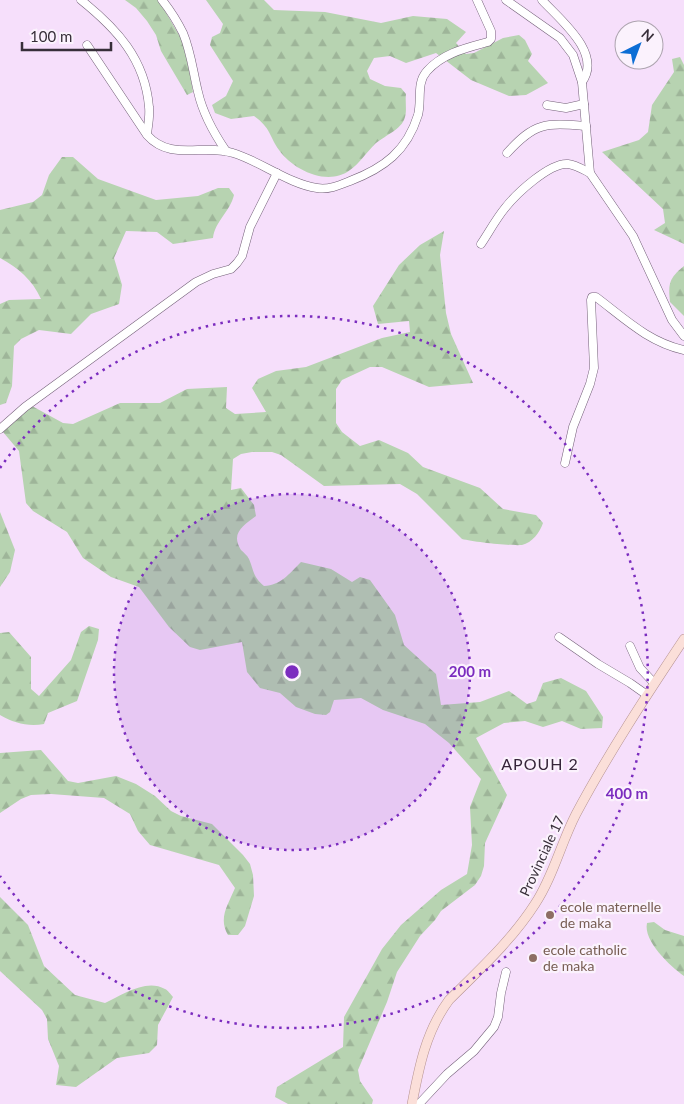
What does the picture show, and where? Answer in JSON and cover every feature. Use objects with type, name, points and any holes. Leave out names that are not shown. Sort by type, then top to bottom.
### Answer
[{"type":"main road","name":"Provinciale 17","points":[[412,1104],[424,1046],[440,1012],[449,1000],[518,928],[536,902],[576,814],[618,741],[654,683],[684,640]]},
{"type":"street","points":[[81,0],[100,15],[120,36],[137,64],[149,108],[147,135]]},
{"type":"street","points":[[162,0],[176,19],[183,34],[192,60],[198,94],[206,119],[213,133],[226,150]]},
{"type":"street","points":[[87,44],[147,135],[159,146],[166,148],[226,150],[276,173],[317,188],[327,189],[353,180],[386,164],[400,149],[415,122],[419,112],[419,92],[426,72],[454,52],[488,42],[491,39],[491,31],[477,0]]},
{"type":"street","points":[[506,0],[565,43],[576,62],[582,82],[590,173],[633,236],[672,320],[684,336]]},
{"type":"street","points":[[542,0],[568,26],[580,43],[588,71],[582,82]]},
{"type":"street","points":[[547,105],[566,108],[584,104]]},
{"type":"street","points":[[507,153],[528,132],[537,128],[562,124],[586,126]]},
{"type":"street","points":[[480,244],[506,207],[516,196],[542,175],[558,166],[568,164],[590,173]]},
{"type":"street","points":[[0,429],[25,407],[196,282],[213,274],[234,268],[242,256],[250,227],[276,173]]},
{"type":"street","points":[[565,464],[573,427],[590,384],[594,368],[591,330],[592,297],[596,296],[650,338],[684,350]]},
{"type":"street","points":[[559,637],[647,696]]},
{"type":"street","points":[[630,646],[640,668],[654,683]]},
{"type":"street","points":[[419,1104],[474,1051],[494,1027],[498,1017],[506,972]]},
{"type":"green space","points":[[125,0],[159,0],[186,47],[193,92],[187,95],[161,51],[156,35],[147,21],[136,8]]},
{"type":"green space","points":[[206,0],[264,0],[274,10],[325,12],[381,23],[413,16],[447,19],[466,32],[456,43],[466,54],[474,53],[503,38],[519,35],[525,40],[532,54],[528,61],[548,83],[526,95],[509,96],[471,80],[436,53],[406,63],[390,56],[374,58],[367,71],[370,79],[385,86],[401,88],[406,94],[406,114],[403,122],[374,145],[350,170],[332,177],[312,174],[302,170],[285,157],[267,128],[254,116],[231,119],[215,113],[212,105],[226,96],[233,81],[210,45],[212,37],[220,33],[223,24]]},
{"type":"green space","points":[[680,57],[684,65],[684,244],[654,230],[665,223],[663,209],[602,152],[639,140],[648,132],[652,105],[674,72],[672,59]]},
{"type":"green space","points":[[62,157],[73,157],[98,179],[156,200],[198,196],[218,188],[229,188],[234,195],[214,232],[213,238],[173,244],[157,232],[126,231],[114,258],[122,285],[119,304],[91,314],[71,334],[39,330],[21,339],[14,346],[12,386],[6,403],[0,405],[0,304],[9,300],[41,299],[24,275],[0,258],[0,210],[33,202],[42,195],[49,175]]},
{"type":"green space","points":[[444,231],[440,255],[446,313],[451,334],[473,383],[429,387],[382,367],[370,367],[342,380],[336,389],[336,423],[342,432],[360,446],[379,440],[408,453],[423,467],[480,488],[503,509],[536,515],[543,523],[540,530],[532,540],[522,545],[492,544],[462,539],[417,494],[400,484],[324,486],[281,455],[272,452],[252,452],[241,454],[233,459],[231,490],[241,488],[254,505],[256,516],[240,530],[237,539],[238,544],[249,559],[256,577],[264,586],[280,581],[289,575],[301,562],[331,569],[352,582],[360,577],[370,580],[395,615],[404,645],[436,674],[441,705],[480,702],[509,691],[527,704],[536,701],[543,683],[561,678],[586,691],[603,717],[602,728],[581,729],[562,721],[543,727],[525,721],[504,723],[476,738],[507,795],[485,843],[484,866],[481,876],[475,885],[441,911],[420,936],[397,972],[387,1002],[358,1070],[360,1081],[373,1100],[372,1104],[288,1104],[275,1097],[277,1087],[343,1047],[344,1017],[382,949],[401,925],[441,890],[467,874],[472,845],[470,807],[481,779],[449,743],[425,724],[383,710],[361,698],[334,700],[330,712],[326,715],[315,714],[296,707],[280,693],[260,688],[247,672],[242,642],[200,650],[190,647],[169,627],[139,587],[111,577],[83,558],[67,532],[33,511],[26,503],[19,451],[3,432],[32,406],[63,423],[73,424],[120,403],[160,403],[187,389],[227,387],[226,408],[235,414],[266,412],[252,388],[258,379],[276,371],[306,367],[382,338],[410,332],[409,321],[378,324],[373,306],[399,265],[420,245]]},
{"type":"green space","points":[[684,266],[684,316],[670,302],[669,290],[672,278]]},
{"type":"green space","points":[[0,512],[15,550],[10,572],[0,587]]},
{"type":"green space","points":[[89,626],[99,629],[98,640],[77,701],[48,713],[44,724],[21,724],[0,715],[0,633],[9,632],[31,657],[31,689],[39,696],[71,660],[81,632]]},
{"type":"green space","points":[[41,750],[68,781],[78,783],[116,776],[136,784],[155,796],[171,811],[181,816],[212,824],[243,855],[250,864],[253,875],[254,896],[245,926],[238,935],[228,935],[225,929],[225,911],[235,888],[219,865],[150,845],[138,831],[130,814],[104,798],[51,794],[31,795],[21,799],[0,813],[0,753]]},
{"type":"green space","points":[[0,897],[28,925],[44,966],[75,995],[105,1003],[142,986],[158,986],[167,990],[173,997],[158,1025],[157,1045],[149,1053],[117,1058],[76,1087],[56,1085],[59,1066],[48,1039],[47,1019],[42,1010],[0,971]]},
{"type":"green space","points":[[654,922],[665,930],[684,936],[684,976],[665,960],[653,945],[647,930],[647,923]]},
{"type":"place","name":"ecole maternelle de maka","points":[[550,915]]},
{"type":"place","name":"ecole catholic de maka","points":[[533,958]]},
{"type":"district","name":"APOUH 2","points":[[540,764]]}]
